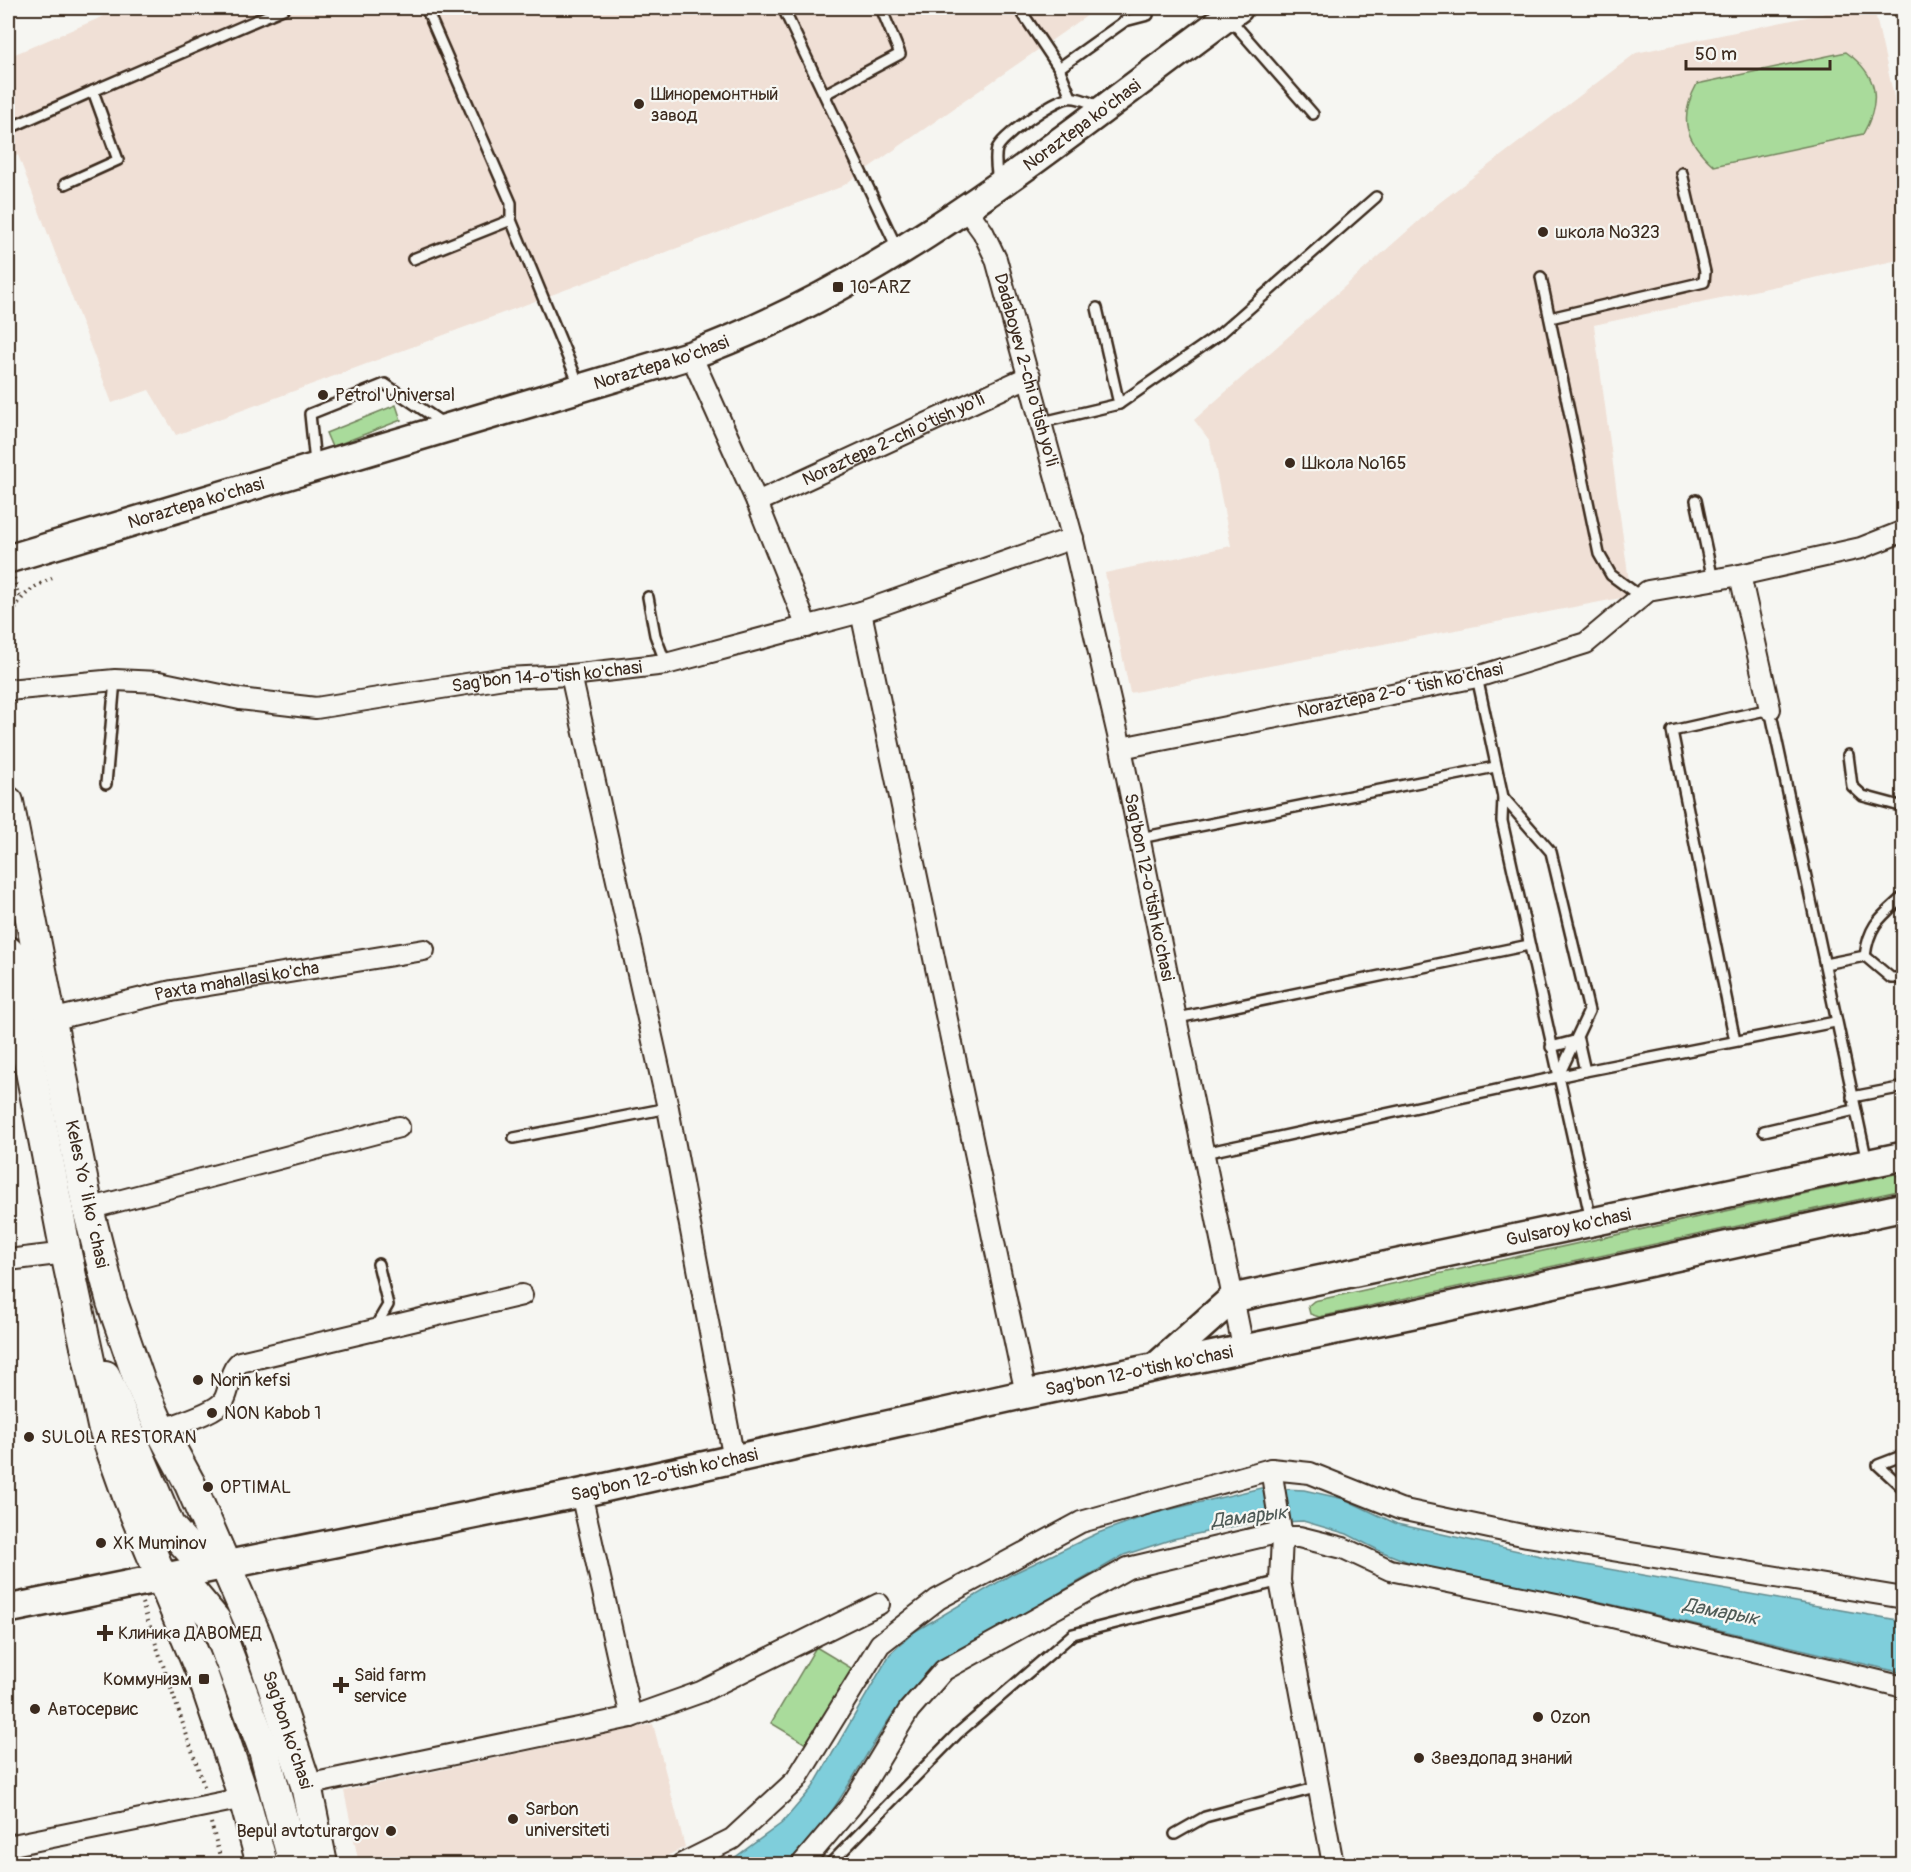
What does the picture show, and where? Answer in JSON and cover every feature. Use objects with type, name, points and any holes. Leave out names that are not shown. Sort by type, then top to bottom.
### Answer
[{"type":"main road","name":"Noraztepa ko'chasi","points":[[8,559],[691,355],[776,320],[898,252],[967,210],[1233,12]]},
{"type":"main road","name":"Keles Yoʻli koʻchasi","points":[[8,802],[88,1209],[121,1332],[161,1430],[190,1484],[226,1566]]},
{"type":"main road","name":"Keles Yoʻli koʻchasi","points":[[8,951],[66,1253],[103,1426],[162,1578]]},
{"type":"main road","name":"Gulsaroy ko'chasi","points":[[1233,1298],[1904,1156]]},
{"type":"main road","points":[[1243,1347],[1413,1314],[1904,1207]]},
{"type":"main road","points":[[1156,1366],[1233,1298]]},
{"type":"main road","points":[[81,1324],[170,1526],[191,1551],[207,1560],[226,1566]]},
{"type":"main road","name":"Sag'bon 12-o'tish ko'chasi","points":[[8,1609],[581,1493],[1243,1347]]},
{"type":"main road","name":"Sag’bon ko’chasi","points":[[226,1566],[257,1638],[306,1785],[322,1864]]},
{"type":"main road","points":[[162,1578],[204,1679],[244,1798],[262,1864]]},
{"type":"main road","points":[[162,1578],[190,1590],[215,1620],[264,1750],[294,1864]]},
{"type":"street","name":"Dadaboyev 2-chi o'tish yo'li","points":[[967,210],[984,232],[996,259],[1043,422],[1072,537]]},
{"type":"street","points":[[691,355],[757,502],[807,627]]},
{"type":"street","name":"Noraztepa 2-chi o'tish yo'li","points":[[757,502],[1030,375]]},
{"type":"street","name":"Noraztepa 2-oʻtish ko'chasi","points":[[1121,747],[1477,677],[1586,643],[1648,591],[1740,575],[1861,548],[1903,532]]},
{"type":"street","name":"Sag'bon 14-o'tish ko'chasi","points":[[9,690],[115,680],[159,682],[240,699],[316,708],[504,678],[571,675],[666,664],[861,612],[1072,537]]},
{"type":"street","name":"Sag'bon 12-o'tish ko'chasi","points":[[1072,537],[1121,747],[1178,1018],[1243,1347]]},
{"type":"street","points":[[1740,575],[1770,709]]},
{"type":"street","points":[[861,612],[1026,1394]]},
{"type":"street","points":[[571,675],[668,1108],[734,1460]]},
{"type":"street","name":"Paxta mahallasi ko'cha","points":[[51,1020],[172,991],[424,950]]},
{"type":"street","points":[[88,1209],[399,1127]]},
{"type":"street","points":[[8,1260],[66,1253]]},
{"type":"street","points":[[161,1430],[216,1408],[224,1400],[234,1367],[240,1362],[522,1295]]},
{"type":"street","points":[[682,1864],[732,1839],[796,1780],[879,1644],[938,1599],[1081,1522],[1271,1470],[1284,1468],[1310,1473],[1400,1509],[1527,1536],[1903,1598]]},
{"type":"street","points":[[1271,1470],[1282,1534],[1280,1581],[1333,1864]]},
{"type":"street","points":[[581,1493],[631,1717]]},
{"type":"street","points":[[802,1864],[851,1806],[909,1710],[944,1670],[1128,1568],[1282,1534],[1343,1548],[1390,1570],[1571,1606],[1904,1687]]},
{"type":"street","points":[[306,1785],[631,1717],[701,1692],[879,1604]]},
{"type":"street","points":[[8,1846],[244,1798]]},
{"type":"lane","points":[[14,126],[285,8]]},
{"type":"lane","points":[[426,8],[511,203],[511,220],[580,387]]},
{"type":"lane","points":[[783,8],[898,252]]},
{"type":"lane","points":[[825,94],[900,54],[881,8]]},
{"type":"lane","points":[[1019,8],[1059,68],[1071,97]]},
{"type":"lane","points":[[1233,12],[1313,114]]},
{"type":"lane","points":[[1059,68],[1125,21],[1148,15]]},
{"type":"lane","points":[[65,184],[118,160],[93,91]]},
{"type":"lane","points":[[998,187],[996,154],[998,146],[1057,101],[1071,97],[1104,108]]},
{"type":"lane","points":[[1550,318],[1704,282],[1705,272],[1682,173]]},
{"type":"lane","points":[[1043,422],[1119,404],[1220,334],[1376,197]]},
{"type":"lane","points":[[413,259],[511,220]]},
{"type":"lane","points":[[1541,277],[1599,554],[1611,576],[1641,597]]},
{"type":"lane","points":[[1097,308],[1119,404]]},
{"type":"lane","points":[[315,468],[310,414],[385,384],[448,428]]},
{"type":"lane","points":[[1696,500],[1713,580]]},
{"type":"lane","points":[[648,597],[655,635],[666,664]]},
{"type":"lane","points":[[1477,677],[1503,797],[1502,821],[1592,1223]]},
{"type":"lane","points":[[106,784],[115,680]]},
{"type":"lane","points":[[1735,1041],[1672,731],[1770,709],[1867,1164]]},
{"type":"lane","points":[[1848,754],[1852,786],[1863,796],[1904,807]]},
{"type":"lane","points":[[1140,838],[1495,767]]},
{"type":"lane","points":[[1503,797],[1551,852],[1589,1011],[1578,1040],[1558,1077]]},
{"type":"lane","points":[[1865,956],[1868,935],[1875,922],[1904,896]]},
{"type":"lane","points":[[1178,1018],[1529,945]]},
{"type":"lane","points":[[1825,964],[1865,956]]},
{"type":"lane","points":[[1865,956],[1892,978],[1904,978]]},
{"type":"lane","points":[[1204,1153],[1585,1071],[1835,1022]]},
{"type":"lane","points":[[1578,1040],[1585,1071]]},
{"type":"lane","points":[[1551,1047],[1578,1040]]},
{"type":"lane","points":[[1852,1097],[1904,1087]]},
{"type":"lane","points":[[514,1138],[668,1108]]},
{"type":"lane","points":[[1764,1131],[1855,1110]]},
{"type":"lane","points":[[374,1329],[388,1305],[378,1264]]},
{"type":"lane","points":[[1904,1455],[1878,1465],[1904,1489]]},
{"type":"lane","points":[[830,1864],[957,1734],[1073,1634],[1280,1581]]},
{"type":"lane","points":[[1175,1834],[1205,1817],[1319,1787]]},
{"type":"path","points":[[9,690],[8,624],[20,596],[35,585],[55,577]]},
{"type":"path","points":[[8,610],[14,613]]},
{"type":"path","points":[[206,1807],[222,1864]]},
{"type":"shaded area","points":[[123,8],[1098,8],[841,187],[176,435],[149,390],[112,403],[18,155],[8,160],[8,57]]},
{"type":"shaded area","points":[[1849,8],[1874,8],[1903,137],[1903,259],[1594,325],[1631,596],[1130,693],[1105,573],[1231,546],[1210,441],[1194,420],[1439,203],[1636,53]]},
{"type":"shaded area","name":"Sarbon universiteti","points":[[653,1724],[685,1847],[651,1864],[359,1864],[344,1791]]},
{"type":"green space","points":[[1846,52],[1865,70],[1874,89],[1873,110],[1863,134],[1714,166],[1696,147],[1686,118],[1697,84]]},
{"type":"green space","points":[[396,405],[401,420],[332,447],[326,433]]},
{"type":"green space","points":[[1895,1174],[1902,1181],[1898,1191],[1319,1317],[1310,1314],[1308,1306],[1314,1301]]},
{"type":"green space","points":[[816,1647],[856,1671],[811,1747],[771,1723]]},
{"type":"water","name":"Дамарык","points":[[1261,1488],[1304,1490],[1344,1499],[1397,1524],[1563,1561],[1903,1621],[1903,1673],[1601,1602],[1424,1568],[1380,1551],[1347,1534],[1303,1521],[1244,1524],[1173,1539],[1124,1555],[939,1663],[919,1681],[902,1702],[828,1816],[793,1859],[786,1864],[774,1866],[726,1864],[782,1823],[813,1787],[890,1654],[914,1632],[1012,1574],[1098,1533],[1151,1514]]},
{"type":"place","name":"Шиноремонтный завод","points":[[639,104]]},
{"type":"place","name":"школа №323","points":[[1543,232]]},
{"type":"place","name":"10-ARZ","points":[[838,287]]},
{"type":"place","name":"Petrol Universal","points":[[323,395]]},
{"type":"place","name":"Школа №165","points":[[1290,463]]},
{"type":"place","name":"Norin kefsi","points":[[198,1380]]},
{"type":"place","name":"NON Kabob 1","points":[[212,1413]]},
{"type":"place","name":"SULOLA RESTORAN","points":[[29,1437]]},
{"type":"place","name":"OPTIMAL","points":[[208,1487]]},
{"type":"place","name":"XK Muminov","points":[[101,1543]]},
{"type":"place","name":"Клиника ДАВОМЕД","points":[[105,1633]]},
{"type":"place","name":"Коммунизм","points":[[204,1679]]},
{"type":"place","name":"Said farm service","points":[[341,1685]]},
{"type":"place","name":"Автосервис","points":[[35,1709]]},
{"type":"place","name":"Ozon","points":[[1538,1717]]},
{"type":"place","name":"Звездопад знаний","points":[[1419,1758]]},
{"type":"place","name":"Sarbon universiteti","points":[[513,1819]]},
{"type":"place","name":"Bepul avtoturargov","points":[[391,1831]]}]
